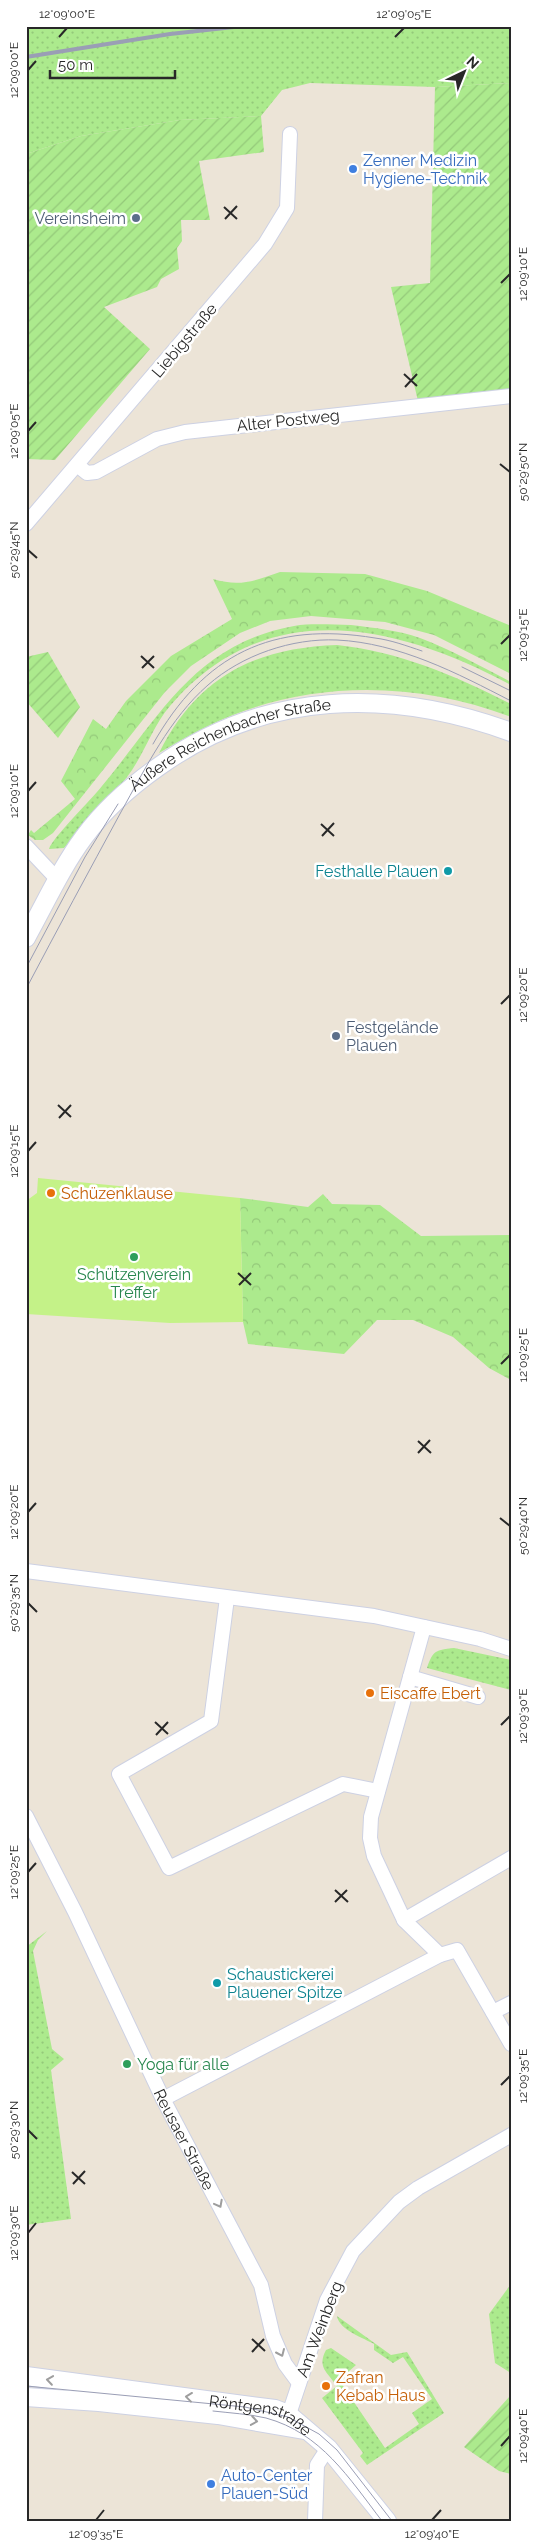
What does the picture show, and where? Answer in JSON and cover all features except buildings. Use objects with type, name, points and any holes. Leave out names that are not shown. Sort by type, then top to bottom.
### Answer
[{"type":"street","name":"Liebigstraße","points":[[26,524],[266,244],[287,208],[290,134]]},
{"type":"street","name":"Alter Postweg","points":[[77,465],[87,473],[96,472],[157,439],[185,432],[511,396]]},
{"type":"street","name":"Äußere Reichenbacher Straße","points":[[26,938],[84,836],[138,782],[171,758],[210,736],[249,720],[301,706],[344,702],[392,704],[446,713],[511,732]]},
{"type":"street","points":[[26,846],[58,880]]},
{"type":"street","points":[[26,1571],[374,1616],[480,1639],[511,1649]]},
{"type":"street","points":[[227,1598],[211,1721],[119,1774],[169,1868],[343,1784],[378,1792]]},
{"type":"street","points":[[424,1627],[371,1817],[370,1838],[374,1856],[404,1920],[440,1955]]},
{"type":"street","points":[[410,1677],[478,1697]]},
{"type":"street","name":"Reusaer Straße","points":[[26,1816],[75,1912],[163,2099],[261,2285],[273,2336],[285,2364],[298,2383]]},
{"type":"street","points":[[404,1920],[511,1858]]},
{"type":"street","points":[[163,2099],[440,1955],[457,1950],[511,2044]]},
{"type":"street","points":[[493,2012],[511,2003]]},
{"type":"street","name":"Am Weinberg","points":[[287,2420],[327,2300],[353,2251],[399,2202],[418,2188],[511,2135]]},
{"type":"street","name":"Röntgenstraße","points":[[26,2376],[275,2409],[287,2420],[328,2448]]},
{"type":"street","name":"Röntgenstraße","points":[[26,2397],[287,2420]]},
{"type":"street","points":[[316,2521],[317,2465],[328,2448],[387,2521]]},
{"type":"green space","points":[[26,26],[511,26],[511,83],[435,87],[310,83],[282,90],[261,116],[180,120],[81,136],[26,154]]},
{"type":"green space","points":[[511,83],[511,391],[418,401],[391,287],[430,283],[435,87]]},
{"type":"green space","points":[[261,116],[264,152],[199,161],[210,220],[181,220],[182,241],[177,248],[179,269],[161,279],[157,287],[104,307],[150,349],[55,460],[26,459],[26,154],[81,136],[180,120]]},
{"type":"green space","points":[[280,572],[365,574],[427,591],[511,626],[511,674],[434,635],[385,622],[311,616],[270,621],[240,633],[191,666],[165,692],[53,833],[43,840],[35,840],[28,835],[31,830],[34,833],[75,799],[61,781],[93,719],[106,729],[126,701],[171,656],[232,619],[213,579],[239,583]]},
{"type":"green space","points":[[301,625],[351,625],[395,631],[420,638],[477,664],[511,682],[511,685],[423,646],[378,635],[333,630],[289,634],[247,647],[207,670],[170,706],[123,782],[93,813],[64,848],[49,849],[57,836],[102,786],[163,709],[183,686],[205,666],[231,649],[260,635]]},
{"type":"green space","points":[[337,645],[383,653],[448,674],[511,704],[511,717],[442,697],[372,690],[337,691],[267,704],[233,715],[186,737],[159,753],[174,727],[191,704],[210,686],[231,672],[254,660],[280,652],[307,647]]},
{"type":"green space","points":[[48,652],[80,707],[58,738],[26,701],[26,657]]},
{"type":"green space","name":"Schützenverein Treffer","points":[[38,1178],[240,1198],[243,1322],[170,1323],[26,1314],[26,1201],[37,1193]]},
{"type":"green space","points":[[323,1194],[332,1204],[380,1205],[421,1236],[511,1235],[511,1380],[489,1368],[453,1337],[413,1320],[377,1320],[344,1354],[248,1344],[243,1322],[240,1198],[308,1207]]},
{"type":"green space","points":[[454,1648],[511,1660],[511,1690],[427,1668],[433,1654],[443,1649]]},
{"type":"green space","points":[[47,1931],[38,1940],[33,1951],[52,2049],[64,2059],[51,2070],[71,2219],[26,2225],[26,1947]]},
{"type":"green space","points":[[511,2284],[511,2373],[495,2363],[489,2314]]},
{"type":"green space","points":[[337,2316],[391,2355],[407,2352],[444,2413],[367,2465],[360,2456],[363,2453],[322,2398],[337,2386],[324,2369],[323,2356],[326,2350],[331,2348],[356,2365],[339,2380],[385,2448],[419,2424],[412,2413],[432,2399],[403,2357],[393,2363],[374,2350],[374,2344],[342,2325]]},
{"type":"green space","points":[[511,2395],[511,2474],[499,2471],[464,2447]]},
{"type":"tram line","points":[[153,744],[173,713],[195,687],[218,666],[244,651],[273,640],[304,635],[338,634],[381,639],[422,651]]},
{"type":"tram line","points":[[26,989],[121,812],[170,728],[194,698],[221,674],[236,665],[268,650],[285,645],[320,640],[360,642],[405,653],[427,661],[511,701]]},
{"type":"tram line","points":[[462,667],[511,691]]},
{"type":"tram line","points":[[26,968],[85,857],[118,804]]},
{"type":"tram line","points":[[26,2386],[245,2407],[288,2417],[319,2434],[337,2450],[392,2521]]},
{"type":"tram line","points":[[213,2411],[266,2418],[303,2434],[345,2473],[382,2521]]},
{"type":"railway","points":[[26,57],[170,34],[243,26]]},
{"type":"place","name":"Zenner Medizin Hygiene-Technik","points":[[353,169]]},
{"type":"place","name":"Vereinsheim","points":[[136,218]]},
{"type":"place","name":"Festhalle Plauen","points":[[448,871]]},
{"type":"place","name":"Festgelände Plauen","points":[[336,1036]]},
{"type":"place","name":"Schüzenklause","points":[[51,1193]]},
{"type":"place","name":"Schützenverein Treffer","points":[[134,1257]]},
{"type":"place","name":"Eiscaffe Ebert","points":[[370,1693]]},
{"type":"place","name":"Schaustickerei Plauener Spitze","points":[[217,1983]]},
{"type":"place","name":"Yoga für alle","points":[[127,2064]]},
{"type":"place","name":"Zafran Kebab Haus","points":[[326,2386]]},
{"type":"place","name":"Auto-Center Plauen-Süd","points":[[211,2484]]}]
